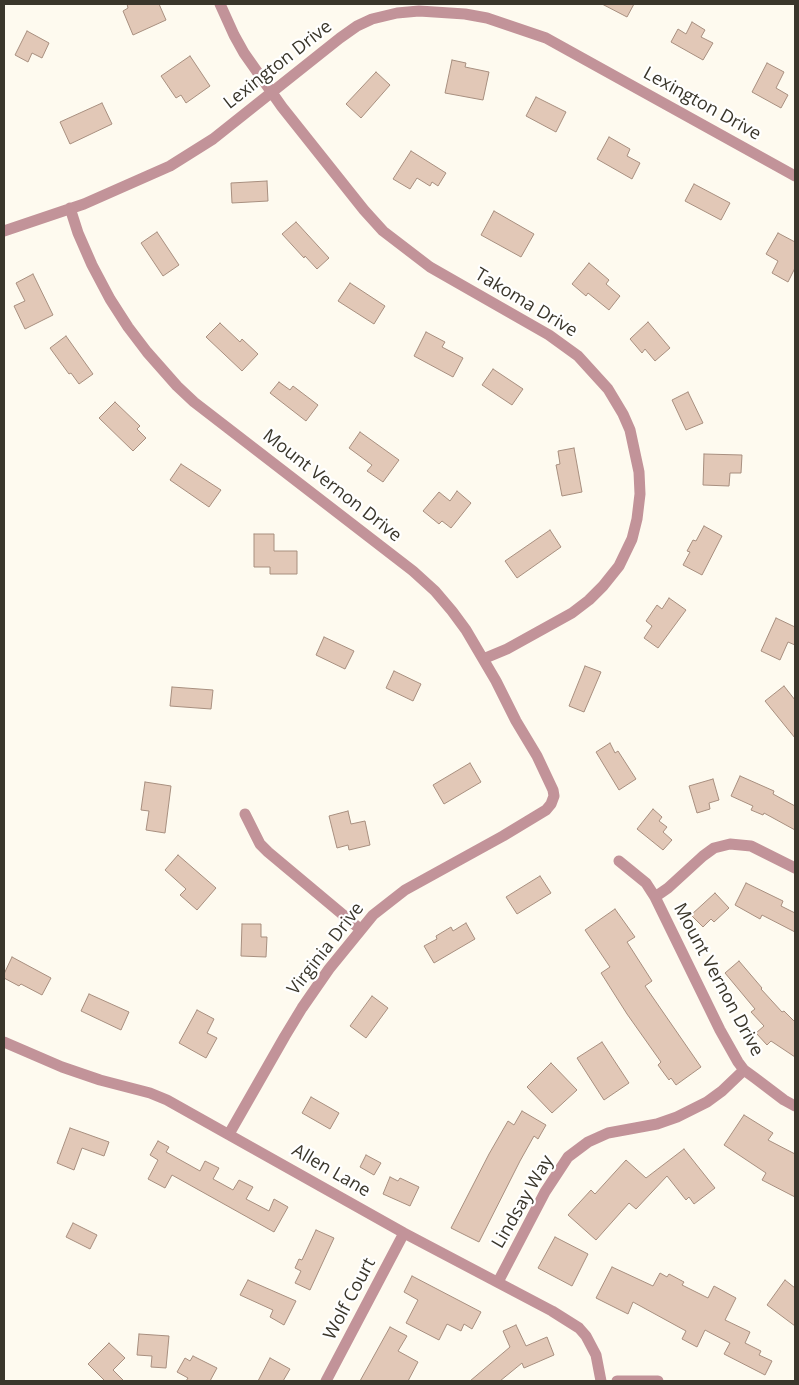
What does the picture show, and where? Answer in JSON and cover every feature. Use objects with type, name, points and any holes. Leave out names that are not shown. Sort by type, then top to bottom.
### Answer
[{"type":"street","name":"Takoma Drive","points":[[220,4],[244,54],[364,210],[383,231],[430,267],[549,336],[578,356],[608,390],[630,430],[639,472],[640,494],[637,519],[632,538],[619,566],[603,586],[572,613],[507,649],[483,659]]},
{"type":"street","name":"Lexington Drive","points":[[4,231],[136,182],[189,156],[213,140],[340,38],[372,19],[397,13],[450,8],[546,38],[795,176]]},
{"type":"street","name":"Mount Vernon Drive","points":[[70,208],[78,233],[92,265],[110,299],[137,340],[177,386],[194,402],[413,571],[452,610],[483,659],[537,756],[554,796],[551,804]]},
{"type":"street","name":"Virginia Drive","points":[[229,1134],[299,1013],[329,969],[360,929],[386,903],[405,890],[502,836],[546,810],[551,804]]},
{"type":"street","points":[[245,814],[260,844],[268,852],[360,929]]},
{"type":"street","points":[[654,897],[668,888],[714,848],[730,844],[751,846],[795,868]]},
{"type":"street","name":"Mount Vernon Drive","points":[[619,860],[646,884],[654,897],[720,1030],[744,1070],[795,1106]]},
{"type":"street","name":"Allen Lane","points":[[4,1042],[62,1067],[158,1096],[404,1233],[552,1311],[579,1328],[590,1340],[596,1355],[601,1381]]},
{"type":"street","name":"Lindsay Way","points":[[498,1282],[545,1192],[555,1175],[572,1154],[588,1142],[608,1133],[658,1124],[692,1110],[722,1091],[744,1070]]},
{"type":"street","name":"Wolf Court","points":[[326,1381],[404,1233]]},
{"type":"street","points":[[617,1381],[658,1381]]},
{"type":"building","points":[[127,4],[159,4],[166,20],[133,35],[123,11],[128,8]]},
{"type":"building","points":[[602,4],[634,4],[627,17]]},
{"type":"building","points":[[692,22],[705,30],[701,37],[713,43],[703,60],[671,42],[678,29],[686,34]]},
{"type":"building","points":[[27,31],[49,43],[42,58],[32,53],[28,62],[15,55]]},
{"type":"building","points":[[190,56],[210,86],[186,103],[181,95],[176,98],[161,76]]},
{"type":"building","points":[[452,60],[466,63],[465,67],[489,72],[483,100],[445,93]]},
{"type":"building","points":[[767,63],[784,72],[776,88],[788,95],[781,108],[752,92]]},
{"type":"building","points":[[376,72],[390,85],[361,118],[346,104]]},
{"type":"building","points":[[536,97],[566,112],[556,132],[526,116]]},
{"type":"building","points":[[102,103],[112,124],[70,144],[60,122]]},
{"type":"building","points":[[609,137],[630,149],[627,156],[640,163],[632,179],[597,159]]},
{"type":"building","points":[[411,151],[446,173],[438,186],[432,182],[430,186],[417,178],[410,189],[393,179]]},
{"type":"building","points":[[267,181],[268,201],[232,203],[231,183]]},
{"type":"building","points":[[694,184],[730,203],[721,220],[685,201]]},
{"type":"building","points":[[494,211],[534,234],[521,257],[481,235]]},
{"type":"building","points":[[296,222],[329,258],[317,269],[282,234]]},
{"type":"building","points":[[157,232],[179,265],[163,276],[141,243]]},
{"type":"building","points":[[778,233],[795,242],[795,268],[788,282],[772,273],[778,261],[766,254]]},
{"type":"building","points":[[589,263],[609,280],[606,284],[620,296],[609,310],[588,293],[586,296],[572,284]]},
{"type":"building","points":[[33,274],[53,315],[25,329],[14,306],[25,301],[16,283]]},
{"type":"building","points":[[350,283],[385,306],[374,324],[338,301]]},
{"type":"building","points":[[648,322],[670,348],[655,361],[645,349],[642,353],[630,339]]},
{"type":"building","points":[[220,323],[240,342],[242,339],[258,354],[242,371],[206,337]]},
{"type":"building","points":[[426,332],[445,342],[442,347],[463,358],[453,377],[414,356]]},
{"type":"building","points":[[66,336],[93,374],[79,384],[71,373],[69,374],[50,348]]},
{"type":"building","points":[[493,369],[523,389],[512,405],[482,385]]},
{"type":"building","points":[[279,382],[290,390],[293,386],[318,405],[306,421],[270,393]]},
{"type":"building","points":[[688,392],[703,423],[686,430],[672,400]]},
{"type":"building","points":[[115,402],[140,426],[137,429],[146,438],[133,451],[99,418]]},
{"type":"building","points":[[360,432],[399,460],[383,482],[367,471],[372,465],[349,448]]},
{"type":"building","points":[[574,448],[582,492],[562,496],[556,465],[560,464],[558,451]]},
{"type":"building","points":[[704,454],[742,455],[741,473],[730,473],[729,486],[703,485]]},
{"type":"building","points":[[181,464],[221,490],[209,507],[170,480]]},
{"type":"building","points":[[457,491],[471,503],[451,528],[442,521],[439,524],[423,511],[439,492],[450,501]]},
{"type":"building","points":[[704,526],[722,536],[702,575],[683,565],[690,552],[687,551],[693,540],[696,541]]},
{"type":"building","points":[[550,530],[561,547],[517,578],[505,561]]},
{"type":"building","points":[[254,534],[274,534],[274,551],[297,551],[297,574],[270,574],[270,567],[254,567]]},
{"type":"building","points":[[669,598],[686,610],[658,648],[644,638],[652,626],[646,621],[657,605],[662,609]]},
{"type":"building","points":[[776,618],[795,627],[795,645],[788,642],[780,660],[761,651]]},
{"type":"building","points":[[324,637],[354,651],[345,669],[316,655]]},
{"type":"building","points":[[585,666],[601,672],[584,712],[569,706]]},
{"type":"building","points":[[394,671],[421,684],[413,701],[386,688]]},
{"type":"building","points":[[784,686],[795,700],[795,738],[765,701]]},
{"type":"building","points":[[172,687],[213,690],[211,709],[170,706]]},
{"type":"building","points":[[610,743],[615,753],[618,751],[636,779],[619,790],[596,752]]},
{"type":"building","points":[[470,763],[481,782],[444,804],[433,785]]},
{"type":"building","points":[[740,776],[774,791],[773,794],[795,806],[795,830],[764,813],[763,815],[751,810],[753,806],[731,796]]},
{"type":"building","points":[[713,779],[719,800],[709,803],[710,809],[697,813],[689,786]]},
{"type":"building","points":[[145,782],[171,786],[165,833],[146,830],[149,811],[141,810]]},
{"type":"building","points":[[653,809],[662,817],[659,821],[667,827],[663,832],[672,840],[663,850],[637,829]]},
{"type":"building","points":[[348,811],[351,824],[365,821],[370,845],[349,850],[348,845],[337,848],[329,816]]},
{"type":"building","points":[[178,855],[216,888],[197,910],[180,895],[186,889],[165,870]]},
{"type":"building","points":[[540,876],[551,893],[517,914],[506,897]]},
{"type":"building","points":[[746,883],[783,901],[781,906],[795,913],[795,932],[762,915],[760,919],[735,905]]},
{"type":"building","points":[[715,893],[729,908],[714,922],[711,919],[703,927],[691,915]]},
{"type":"building","points":[[615,909],[635,937],[627,942],[652,981],[645,986],[701,1067],[676,1085],[671,1078],[669,1080],[658,1065],[661,1062],[601,973],[610,967],[585,930]]},
{"type":"building","points":[[466,923],[475,939],[434,963],[424,946],[437,939],[436,936],[451,927],[453,931]]},
{"type":"building","points":[[242,924],[261,924],[261,937],[267,937],[266,957],[241,956]]},
{"type":"building","points":[[12,957],[51,978],[42,995],[4,978]]},
{"type":"building","points":[[739,961],[782,1012],[784,1011],[795,1022],[795,1057],[771,1041],[767,1045],[756,1033],[764,1026],[751,1012],[755,1009],[725,973]]},
{"type":"building","points":[[89,994],[129,1012],[121,1030],[81,1011]]},
{"type":"building","points":[[372,996],[388,1008],[366,1038],[350,1026]]},
{"type":"building","points":[[197,1010],[214,1019],[207,1033],[217,1038],[206,1058],[179,1043]]},
{"type":"building","points":[[602,1042],[629,1083],[604,1100],[577,1058]]},
{"type":"building","points":[[551,1063],[577,1090],[552,1113],[527,1087]]},
{"type":"building","points":[[311,1097],[339,1113],[330,1129],[302,1113]]},
{"type":"building","points":[[522,1111],[546,1125],[538,1139],[534,1136],[479,1242],[451,1228],[508,1121],[514,1125]]},
{"type":"building","points":[[744,1115],[773,1133],[768,1140],[795,1154],[795,1197],[762,1180],[766,1173],[724,1145]]},
{"type":"building","points":[[70,1128],[109,1142],[104,1156],[82,1148],[74,1170],[57,1163]]},
{"type":"building","points":[[158,1141],[169,1147],[166,1152],[200,1171],[205,1161],[219,1168],[213,1179],[233,1190],[239,1180],[253,1187],[246,1199],[269,1211],[274,1199],[288,1207],[274,1232],[172,1175],[165,1188],[148,1179],[158,1160],[150,1155]]},
{"type":"building","points":[[684,1149],[715,1188],[694,1204],[689,1197],[686,1200],[667,1176],[636,1209],[629,1203],[596,1240],[568,1215],[591,1190],[595,1194],[626,1160],[646,1178]]},
{"type":"building","points":[[366,1155],[381,1163],[374,1175],[360,1167]]},
{"type":"building","points":[[390,1177],[398,1181],[400,1178],[419,1187],[410,1206],[383,1194]]},
{"type":"building","points":[[73,1223],[97,1235],[90,1249],[66,1237]]},
{"type":"building","points":[[316,1230],[334,1238],[310,1290],[295,1283],[301,1271],[295,1268],[299,1259],[302,1260]]},
{"type":"building","points":[[555,1237],[588,1254],[572,1286],[538,1268]]},
{"type":"building","points":[[612,1267],[653,1286],[660,1273],[667,1277],[669,1274],[684,1282],[682,1285],[708,1298],[714,1286],[736,1298],[725,1320],[750,1332],[745,1343],[761,1351],[759,1355],[772,1361],[765,1375],[724,1354],[730,1343],[705,1330],[697,1347],[682,1339],[686,1331],[633,1302],[628,1314],[596,1298]]},
{"type":"building","points":[[412,1276],[481,1312],[472,1329],[464,1324],[461,1331],[447,1324],[439,1340],[406,1323],[418,1300],[404,1292]]},
{"type":"building","points":[[248,1280],[296,1301],[284,1325],[270,1317],[273,1310],[240,1295]]},
{"type":"building","points":[[785,1280],[795,1288],[795,1326],[767,1305]]},
{"type":"building","points":[[516,1325],[526,1346],[547,1337],[554,1355],[524,1368],[522,1363],[500,1381],[470,1381],[510,1347],[503,1331]]},
{"type":"building","points":[[390,1327],[407,1336],[398,1351],[418,1362],[408,1381],[360,1381]]},
{"type":"building","points":[[139,1334],[169,1336],[166,1368],[151,1367],[152,1356],[137,1355]]},
{"type":"building","points":[[109,1343],[125,1358],[113,1370],[124,1381],[105,1381],[88,1364]]},
{"type":"building","points":[[193,1356],[217,1368],[210,1381],[186,1381],[188,1378],[177,1372],[185,1358],[190,1361]]},
{"type":"building","points":[[270,1358],[290,1369],[283,1381],[258,1381]]}]
